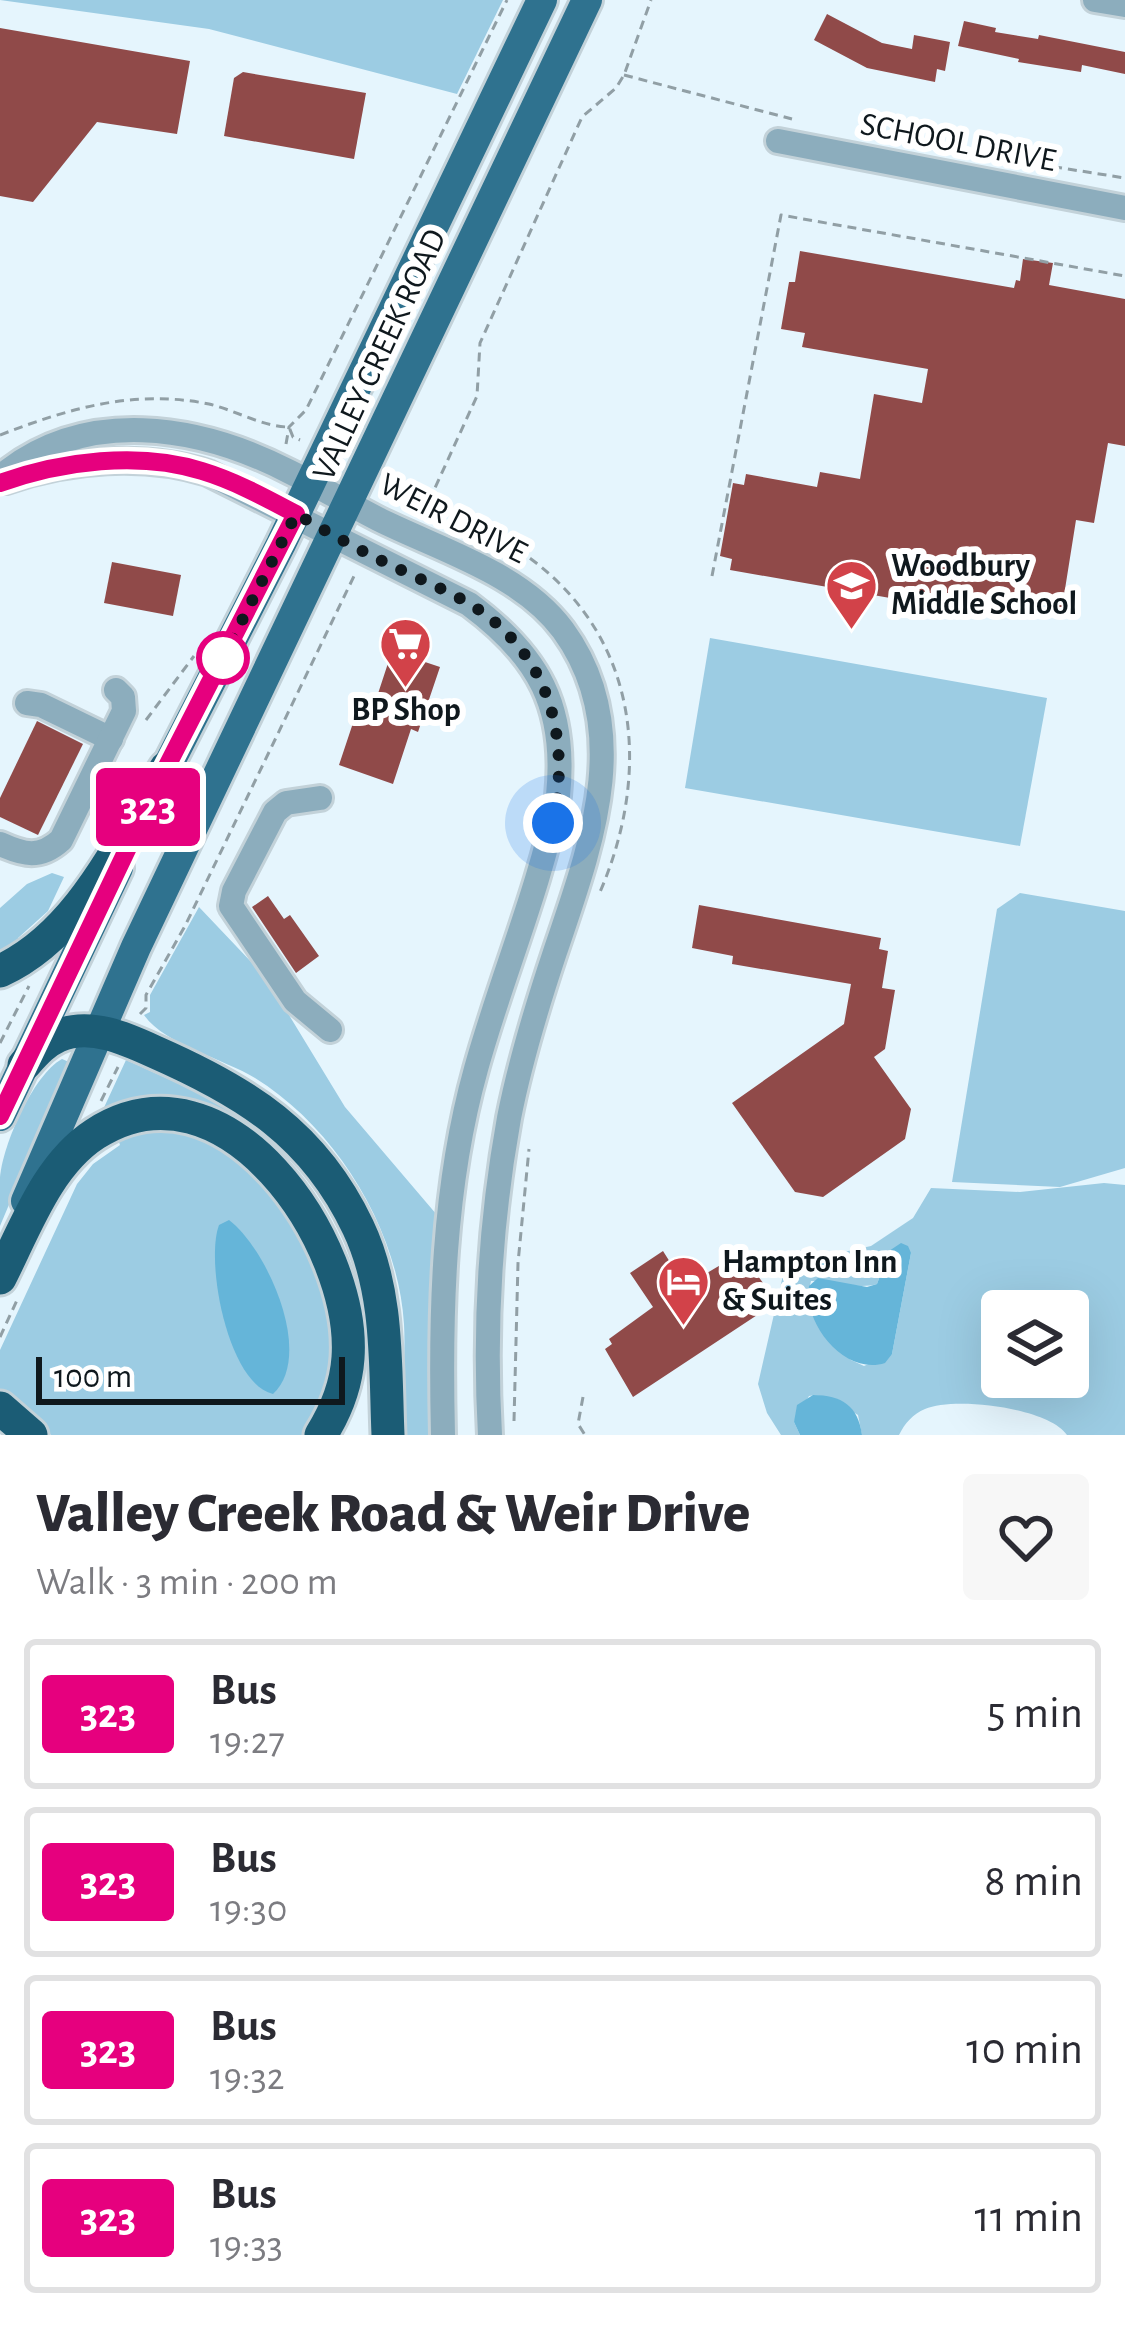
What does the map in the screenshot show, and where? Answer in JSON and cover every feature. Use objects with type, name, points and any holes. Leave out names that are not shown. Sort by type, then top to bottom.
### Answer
[{"type":"highway","points":[[16,975],[65,922],[166,768]]},
{"type":"highway","points":[[12,1054],[57,1036],[114,1036],[218,1080],[263,1109],[310,1154],[359,1228],[380,1295],[388,1435]]},
{"type":"highway","points":[[0,1278],[54,1175],[76,1150],[104,1129],[156,1115],[194,1120],[241,1144],[301,1202],[331,1256],[347,1324],[344,1387],[321,1435]]},
{"type":"highway","points":[[0,1408],[31,1435]]},
{"type":"main road","name":"VALLEY CREEK ROAD","points":[[0,1116],[12,1054],[296,514],[542,0]]},
{"type":"main road","name":"VALLEY CREEK ROAD","points":[[0,1264],[114,1036],[334,535],[587,0]]},
{"type":"street","points":[[1095,0],[1125,5]]},
{"type":"street","name":"SCHOOL DRIVE","points":[[784,129],[1125,208]]},
{"type":"street","name":"WEIR DRIVE","points":[[0,480],[18,462],[72,438],[139,429],[218,440],[311,482],[535,598],[574,649],[599,713],[604,754],[594,825],[524,1055],[499,1174],[488,1315],[490,1435]]},
{"type":"street","name":"WEIR DRIVE","points":[[0,480],[73,466],[154,461],[208,472],[469,604],[501,627],[529,658],[544,684],[556,718],[560,774],[553,823],[475,1072],[461,1139],[448,1225],[443,1435]]},
{"type":"street","points":[[0,844],[31,855],[61,840],[125,707],[116,690]]},
{"type":"street","points":[[27,703],[111,739]]},
{"type":"street","points":[[320,798],[286,803],[275,812],[234,891],[231,906],[295,1000],[330,1030]]},
{"type":"path","points":[[289,427],[306,410],[507,0]]},
{"type":"path","points":[[394,489],[429,502],[478,396],[480,344],[582,117],[624,75],[651,0]]},
{"type":"path","points":[[624,75],[784,129]]},
{"type":"path","points":[[962,152],[1125,178]]},
{"type":"path","points":[[712,576],[781,215],[1125,276]]},
{"type":"path","points":[[104,1129],[97,1117],[114,1036],[146,1008],[146,995],[185,926],[352,582]]},
{"type":"path","points":[[142,726],[194,655]]},
{"type":"path","points":[[12,1054],[16,975]]},
{"type":"path","points":[[583,1397],[578,1424],[585,1435]]},
{"type":"shaded area","points":[[0,0],[503,0],[457,94],[209,29]]},
{"type":"shaded area","points":[[710,638],[1047,698],[1020,846],[685,788]]},
{"type":"shaded area","points":[[52,873],[64,877],[48,911],[18,938],[23,947],[0,958],[0,908],[27,884]]},
{"type":"shaded area","points":[[1020,893],[1125,911],[1125,1168],[1060,1187],[952,1182],[997,909]]},
{"type":"shaded area","points":[[199,907],[255,966],[345,1107],[437,1215],[430,1351],[434,1435],[399,1435],[404,1324],[399,1288],[390,1253],[358,1184],[312,1124],[284,1099],[255,1078],[165,1034],[144,1015],[150,1012],[150,995]]},
{"type":"shaded area","points":[[62,1059],[69,1062],[0,1226],[0,1177],[13,1129],[40,1080]]},
{"type":"shaded area","points":[[126,1060],[234,1114],[290,1161],[284,1166],[263,1147],[101,1114]]},
{"type":"shaded area","points":[[176,1128],[224,1147],[286,1203],[334,1307],[333,1375],[303,1435],[51,1435],[0,1389],[0,1350],[77,1184],[93,1164],[120,1145],[117,1136]]},
{"type":"shaded area","points":[[1125,1185],[1125,1435],[1067,1435],[1022,1411],[957,1404],[921,1411],[899,1435],[862,1435],[858,1415],[822,1396],[809,1396],[794,1422],[800,1435],[781,1435],[767,1413],[758,1384],[786,1262],[801,1250],[839,1253],[871,1246],[913,1218],[931,1188],[1020,1192]],"holes":[[[889,1251],[911,1253],[892,1354],[864,1366],[851,1360],[807,1299],[811,1281],[877,1284]]]},
{"type":"shaded area","points":[[229,1220],[244,1234],[271,1278],[288,1329],[285,1377],[273,1394],[257,1385],[244,1369],[224,1320],[215,1242],[219,1225]]},
{"type":"shaded area","points":[[901,1243],[911,1253],[892,1354],[885,1363],[855,1362],[820,1330],[809,1301],[809,1286],[818,1278],[867,1287],[877,1284],[889,1251]]},
{"type":"shaded area","points":[[813,1395],[847,1404],[862,1435],[800,1435],[794,1422],[797,1405]]},
{"type":"building","points":[[827,14],[882,43],[912,49],[914,35],[950,42],[945,71],[937,69],[935,82],[867,68],[814,40]]},
{"type":"building","points":[[964,21],[996,28],[995,32],[1038,39],[1039,35],[1125,52],[1125,74],[1082,65],[1081,72],[1018,62],[958,46]]},
{"type":"building","points":[[0,28],[190,61],[177,134],[97,122],[33,202],[0,196]]},
{"type":"building","points":[[243,72],[366,93],[354,159],[224,136],[234,78]]},
{"type":"building","name":"Woodbury Middle School","points":[[800,251],[1014,288],[1016,280],[1020,281],[1023,259],[1053,263],[1049,285],[1125,299],[1125,446],[1108,443],[1094,523],[1076,520],[1062,608],[1008,598],[1004,618],[730,570],[732,559],[720,556],[733,483],[744,485],[746,474],[817,487],[820,472],[860,479],[874,394],[922,403],[928,369],[802,347],[805,333],[781,329]]},
{"type":"building","points":[[112,562],[181,575],[173,616],[104,603]]},
{"type":"building","points":[[392,651],[440,667],[418,732],[411,729],[393,784],[339,765],[356,714],[370,718]]},
{"type":"building","points":[[37,721],[83,744],[38,835],[0,817],[0,798]]},
{"type":"building","points":[[268,896],[284,919],[290,915],[319,956],[296,973],[252,907]]},
{"type":"building","points":[[699,905],[881,938],[879,949],[888,951],[882,988],[895,990],[885,1049],[874,1057],[911,1109],[905,1139],[823,1197],[795,1192],[732,1103],[844,1024],[851,984],[732,964],[733,956],[692,948]]},
{"type":"building","name":"Hampton Inn & Suites","points":[[663,1251],[685,1286],[734,1257],[737,1262],[744,1257],[777,1302],[633,1397],[605,1349],[612,1344],[609,1339],[653,1307],[630,1273]]},
{"type":"bus line","name":"323","points":[[0,483],[73,466],[154,461],[208,472],[296,514],[166,768],[0,1116]]},
{"type":"place","name":"Woodbury Middle School","points":[[852,631]]},
{"type":"place","name":"BP Shop","points":[[406,689]]},
{"type":"place","name":"Hampton Inn & Suites","points":[[683,1327]]},
{"type":"route","points":[[223,658],[296,514],[469,604],[501,627],[529,658],[556,718],[560,774],[553,823]]}]
